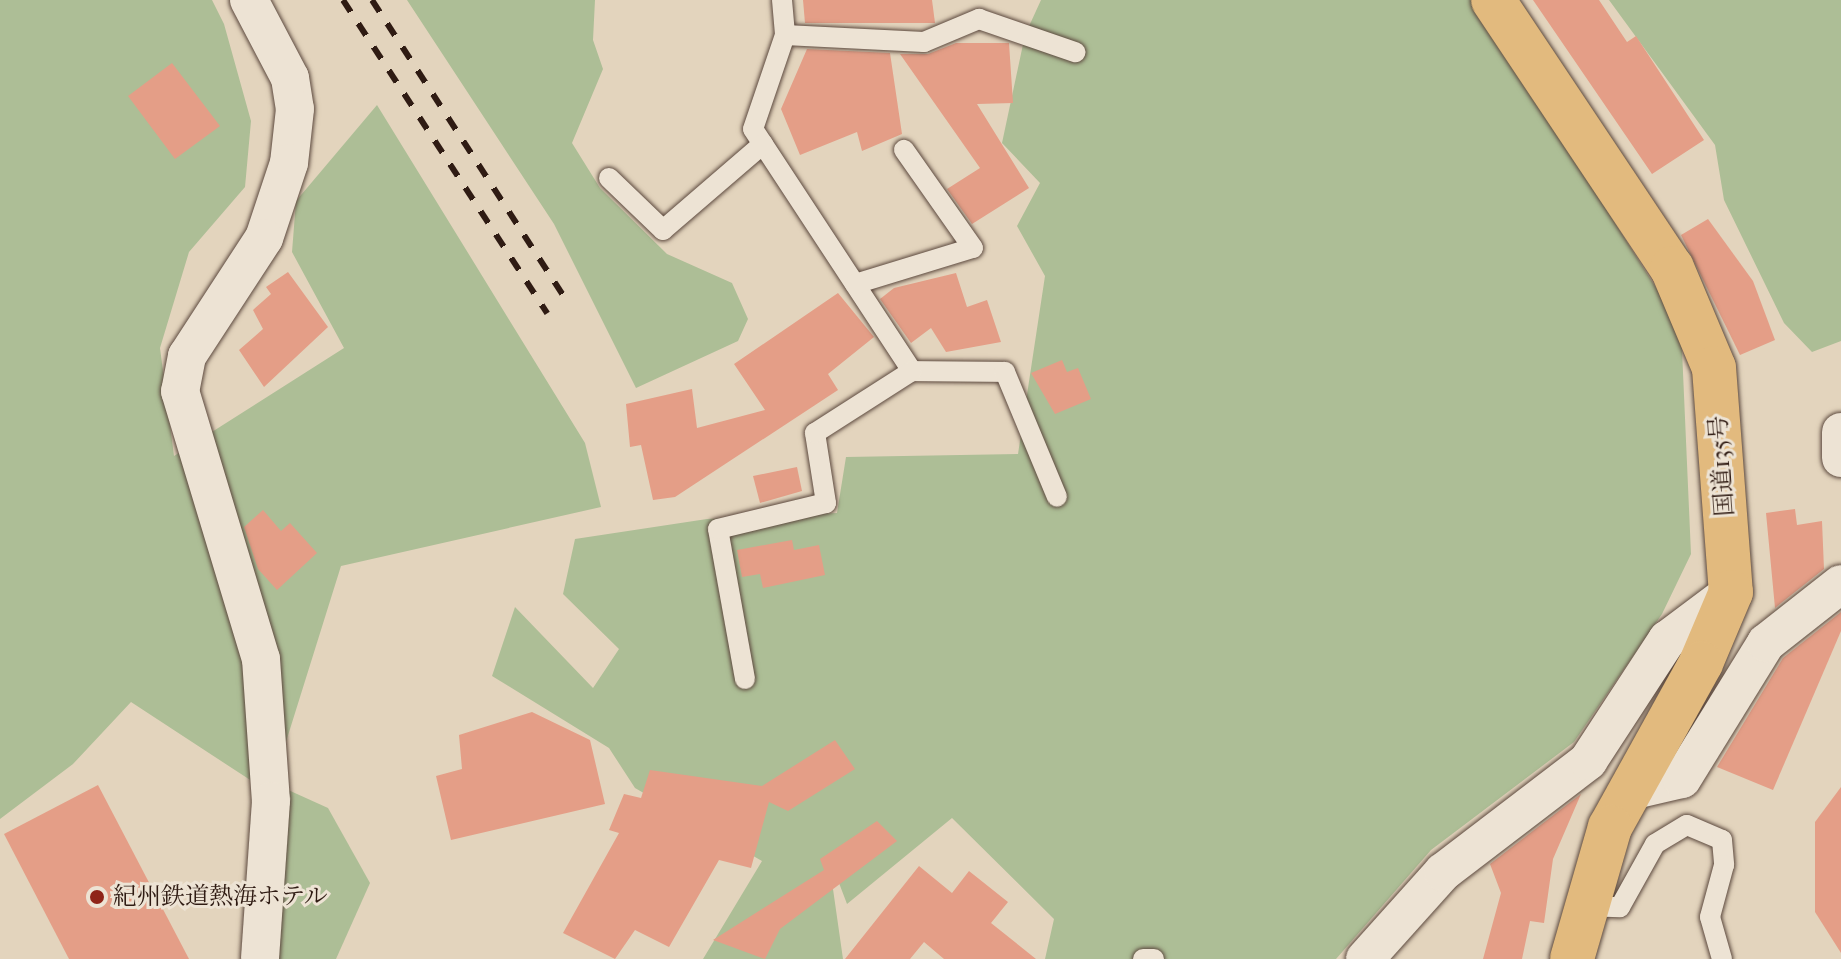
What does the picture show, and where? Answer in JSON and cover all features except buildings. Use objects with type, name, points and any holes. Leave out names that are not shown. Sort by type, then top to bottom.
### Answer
[{"type":"highway","name":"国道135号","points":[[1493,0],[1696,312],[1714,368],[1731,592]]},
{"type":"highway","points":[[1572,959],[1592,872],[1731,592]]},
{"type":"street","points":[[249,0],[290,78],[295,109],[289,163],[264,238],[187,356],[180,391],[261,659],[271,801],[260,959]]},
{"type":"street","points":[[1841,432],[1841,458]]},
{"type":"street","points":[[1630,791],[1682,779],[1766,643],[1841,584]]},
{"type":"street","points":[[1365,959],[1443,872],[1588,761],[1667,640],[1731,592]]},
{"type":"lane","points":[[782,0],[785,35],[753,129],[912,371]]},
{"type":"lane","points":[[785,35],[924,42],[979,19],[1075,52]]},
{"type":"lane","points":[[609,178],[663,230],[763,144]]},
{"type":"lane","points":[[855,284],[973,248],[904,150]]},
{"type":"lane","points":[[745,679],[718,529],[826,503],[815,433],[912,371],[1005,372],[1057,497]]},
{"type":"lane","points":[[1584,906],[1620,907],[1655,844],[1687,825],[1722,840],[1724,865],[1710,917],[1722,959]]},
{"type":"lane","points":[[1143,959],[1154,959]]},
{"type":"green space","points":[[0,0],[212,0],[224,24],[251,121],[245,187],[189,252],[160,348],[174,456],[344,348],[292,252],[296,201],[377,105],[585,443],[601,507],[341,566],[270,793],[131,702],[73,764],[0,819]]},
{"type":"green space","points":[[407,0],[595,0],[593,40],[603,69],[572,143],[600,188],[667,254],[732,283],[748,319],[738,341],[636,388],[554,224]]},
{"type":"green space","points":[[1041,0],[1473,0],[1681,327],[1691,554],[1662,614],[1574,742],[1431,850],[1336,959],[1045,959],[1054,919],[952,818],[847,904],[828,854],[843,959],[703,959],[762,861],[635,788],[609,748],[492,676],[515,607],[593,688],[619,649],[563,594],[575,539],[707,519],[837,513],[846,457],[1018,454],[1045,276],[1017,226],[1040,183],[1002,143],[1025,35]]},
{"type":"green space","points":[[1609,0],[1841,0],[1841,341],[1812,352],[1784,323],[1724,200],[1715,145]]},
{"type":"green space","points":[[286,789],[328,808],[370,883],[336,959],[275,959]]},
{"type":"railway","points":[[343,0],[547,313]]},
{"type":"railway","points":[[372,0],[566,300]]},
{"type":"place","name":"紀州鉄道熱海ホテル","points":[[97,897]]}]
